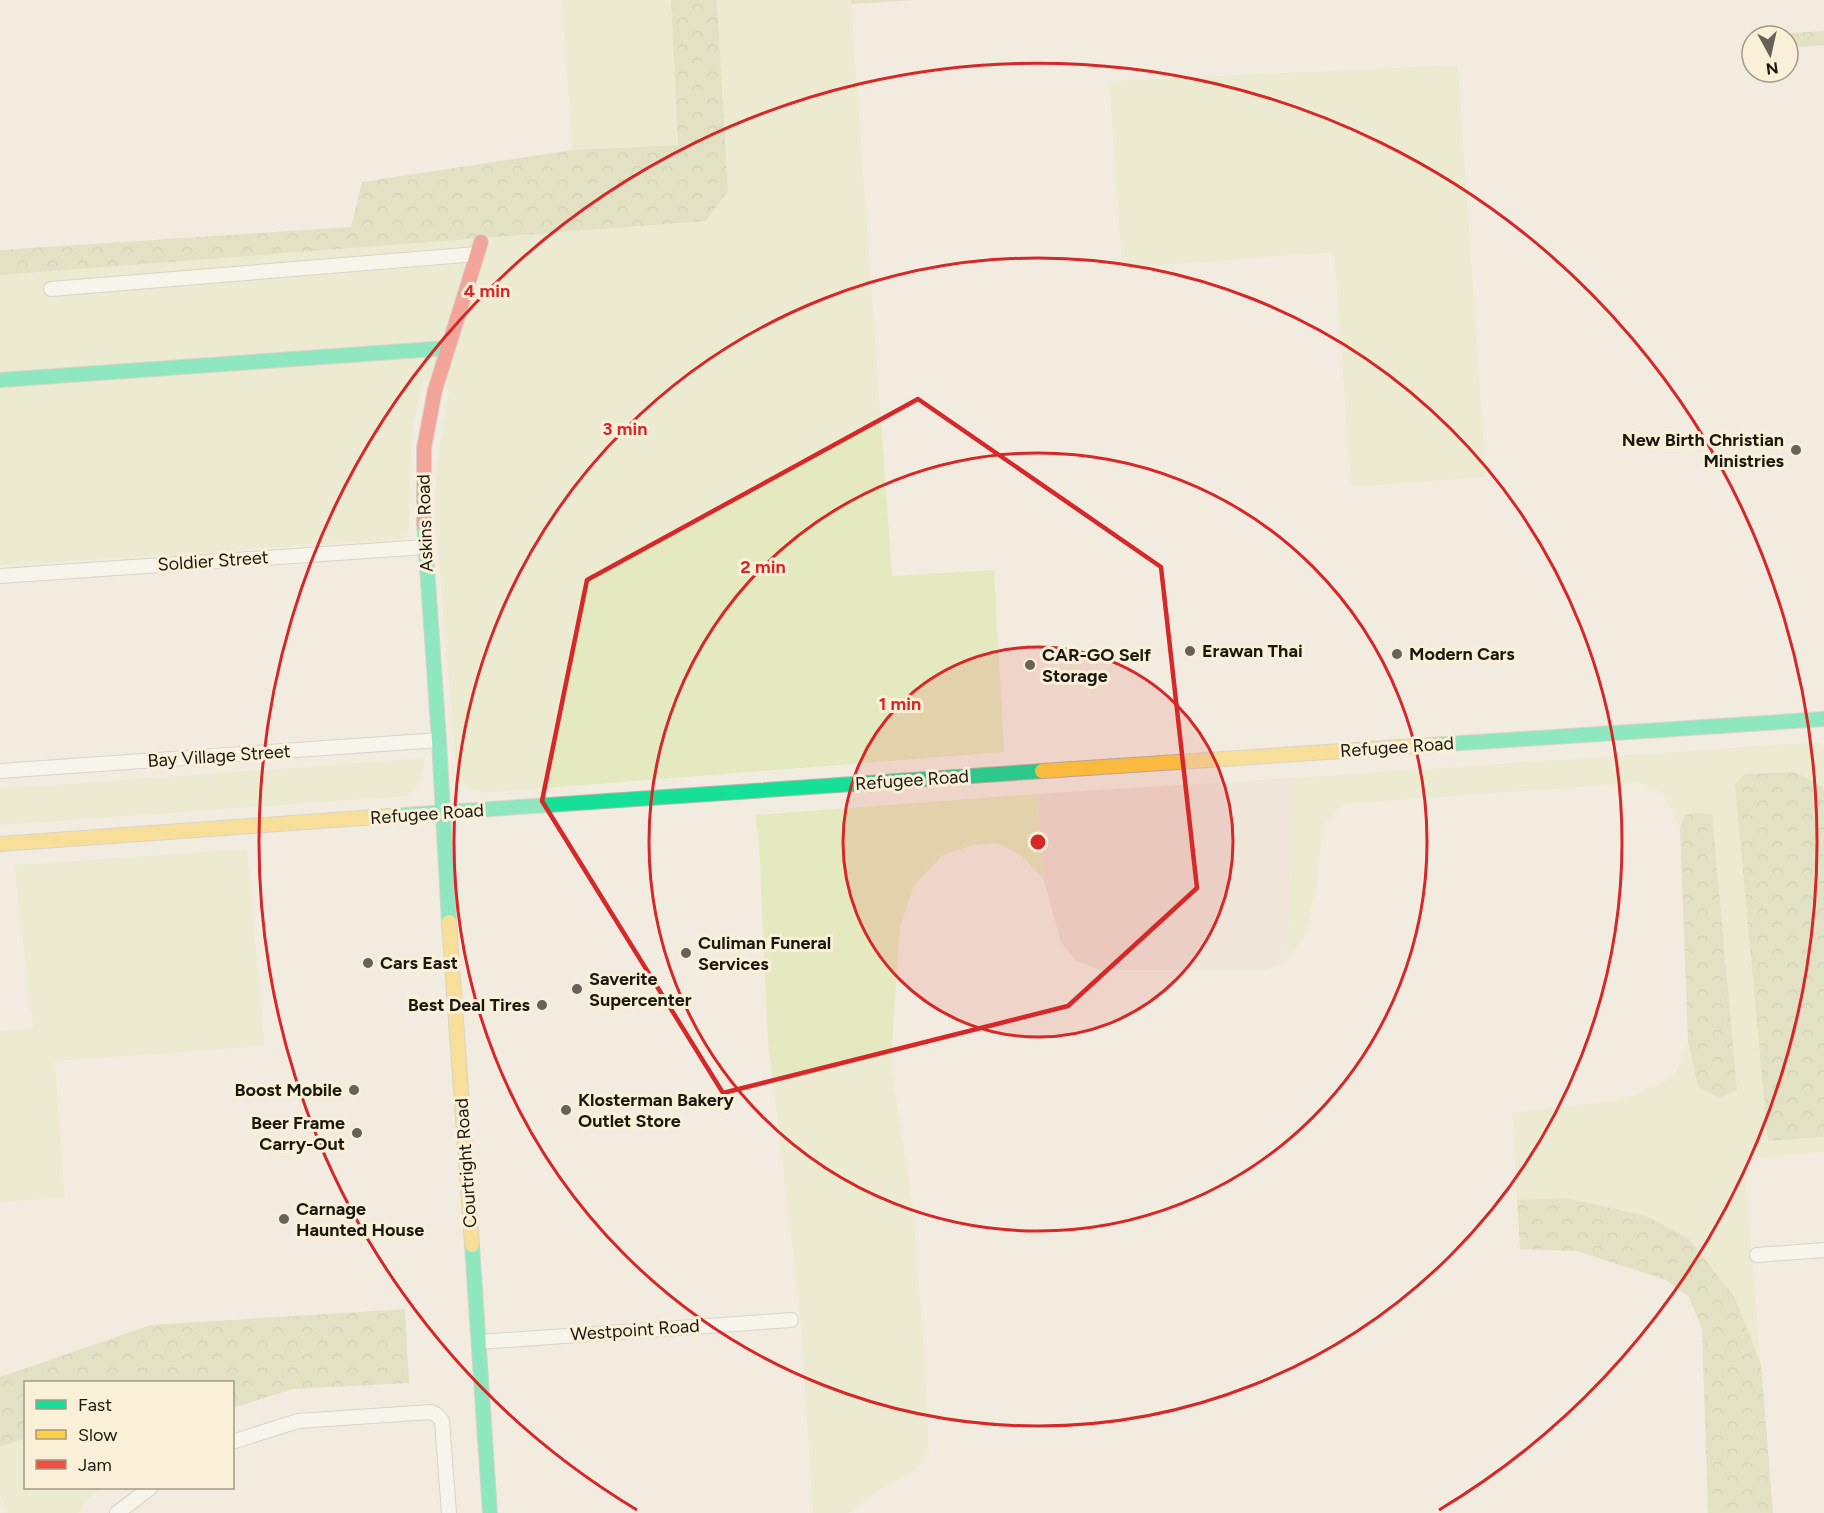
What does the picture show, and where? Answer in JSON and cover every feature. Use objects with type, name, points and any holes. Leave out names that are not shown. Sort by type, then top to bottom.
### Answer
[{"type":"main road","name":"Askins Road","points":[[442,812],[423,509],[424,448],[435,390],[479,248]]},
{"type":"main road","points":[[0,380],[448,348]]},
{"type":"main road","name":"Refugee Road","points":[[0,844],[1824,719]]},
{"type":"main road","name":"Courtright Road","points":[[442,812],[490,1513]]},
{"type":"street","points":[[51,289],[479,248]]},
{"type":"street","name":"Soldier Street","points":[[0,576],[425,547]]},
{"type":"street","name":"Bay Village Street","points":[[0,771],[439,741]]},
{"type":"street","points":[[1757,1255],[1824,1250]]},
{"type":"street","name":"Westpoint Road","points":[[479,1342],[791,1320]]},
{"type":"street","points":[[234,1441],[298,1421],[431,1412],[442,1421],[449,1513]]},
{"type":"street","points":[[117,1513],[149,1489]]},
{"type":"highlighted area","points":[[918,399],[1161,567],[1197,888],[1068,1006],[723,1093],[542,801],[587,580]]},
{"type":"shaded area","points":[[1294,778],[1287,962],[1267,970],[1101,970],[1075,960],[1061,942],[1044,880],[1036,794]]},
{"type":"green space","points":[[562,0],[671,0],[678,145],[572,150]]},
{"type":"green space","points":[[671,0],[717,0],[728,191],[706,221],[0,275],[0,250],[351,227],[362,182],[572,150],[678,145]]},
{"type":"green space","points":[[717,0],[851,0],[892,576],[994,570],[1004,752],[481,793],[466,787],[456,769],[436,528],[436,468],[449,391],[423,380],[412,432],[409,528],[405,539],[0,566],[0,275],[706,221],[728,191]]},
{"type":"green space","points":[[851,0],[916,0],[851,4]]},
{"type":"green space","points":[[1824,31],[1824,45],[1800,47],[1800,32]]},
{"type":"green space","points":[[1458,65],[1486,477],[1351,487],[1334,252],[1122,268],[1109,81]]},
{"type":"green space","points":[[1817,742],[1824,746],[1824,790],[1821,786],[1768,1141],[1824,1137],[1824,1152],[1744,1159],[1761,1364],[1735,1298],[1566,1198],[1517,1200],[1512,1112],[1620,1100],[1661,1084],[1675,1073],[1688,1040],[1698,1087],[1685,815],[1680,829],[1663,793],[1639,783],[1342,804],[1323,826],[1317,883],[1305,936],[1287,962],[1294,778]]},
{"type":"green space","points":[[425,758],[421,781],[408,796],[0,825],[0,789]]},
{"type":"green space","points":[[1794,772],[1822,786],[1824,790],[1824,1137],[1768,1141],[1735,785],[1745,774]]},
{"type":"green space","points":[[1036,794],[1044,880],[1021,855],[997,843],[973,845],[943,855],[914,885],[900,927],[892,1072],[913,1207],[929,1451],[916,1469],[880,1489],[849,1513],[813,1513],[799,1305],[768,1042],[759,841],[755,815]]},
{"type":"green space","points":[[1712,814],[1737,1090],[1720,1098],[1698,1087],[1688,1040],[1680,829],[1685,815]]},
{"type":"green space","points":[[247,849],[265,1046],[55,1061],[65,1198],[0,1202],[0,1031],[33,1028],[14,865]]},
{"type":"green space","points":[[1566,1198],[1646,1216],[1689,1239],[1735,1298],[1761,1364],[1773,1513],[1708,1513],[1702,1329],[1689,1297],[1666,1280],[1577,1251],[1520,1249],[1517,1200]]},
{"type":"green space","points":[[405,1309],[409,1383],[293,1389],[234,1408],[234,1381],[24,1381],[24,1438],[0,1447],[0,1377],[151,1325]]},
{"type":"green space","points":[[24,1438],[24,1489],[101,1489],[83,1505],[78,1513],[6,1513],[0,1493],[0,1447]]},
{"type":"traffic: fast","points":[[0,380],[448,348]]},
{"type":"traffic: fast","points":[[424,523],[449,922]]},
{"type":"traffic: fast","points":[[1432,745],[1824,719]]},
{"type":"traffic: fast","points":[[390,816],[1042,771]]},
{"type":"traffic: fast","points":[[472,1245],[490,1513]]},
{"type":"traffic: slow","points":[[1042,771],[1432,745]]},
{"type":"traffic: slow","points":[[0,844],[390,816]]},
{"type":"traffic: slow","points":[[449,922],[472,1245]]},
{"type":"traffic: jam","points":[[424,523],[424,448],[435,390],[481,242]]},
{"type":"place","name":"New Birth Christian Ministries","points":[[1796,450]]},
{"type":"place","name":"Erawan Thai","points":[[1190,651]]},
{"type":"place","name":"Modern Cars","points":[[1397,654]]},
{"type":"place","name":"CAR-GO Self Storage","points":[[1030,665]]},
{"type":"place","name":"Culiman Funeral Services","points":[[686,953]]},
{"type":"place","name":"Cars East","points":[[368,963]]},
{"type":"place","name":"Saverite Supercenter","points":[[577,989]]},
{"type":"place","name":"Best Deal Tires","points":[[542,1005]]},
{"type":"place","name":"Boost Mobile","points":[[354,1090]]},
{"type":"place","name":"Klosterman Bakery Outlet Store","points":[[566,1110]]},
{"type":"place","name":"Beer Frame Carry-Out","points":[[357,1133]]},
{"type":"place","name":"Carnage Haunted House","points":[[284,1219]]}]
